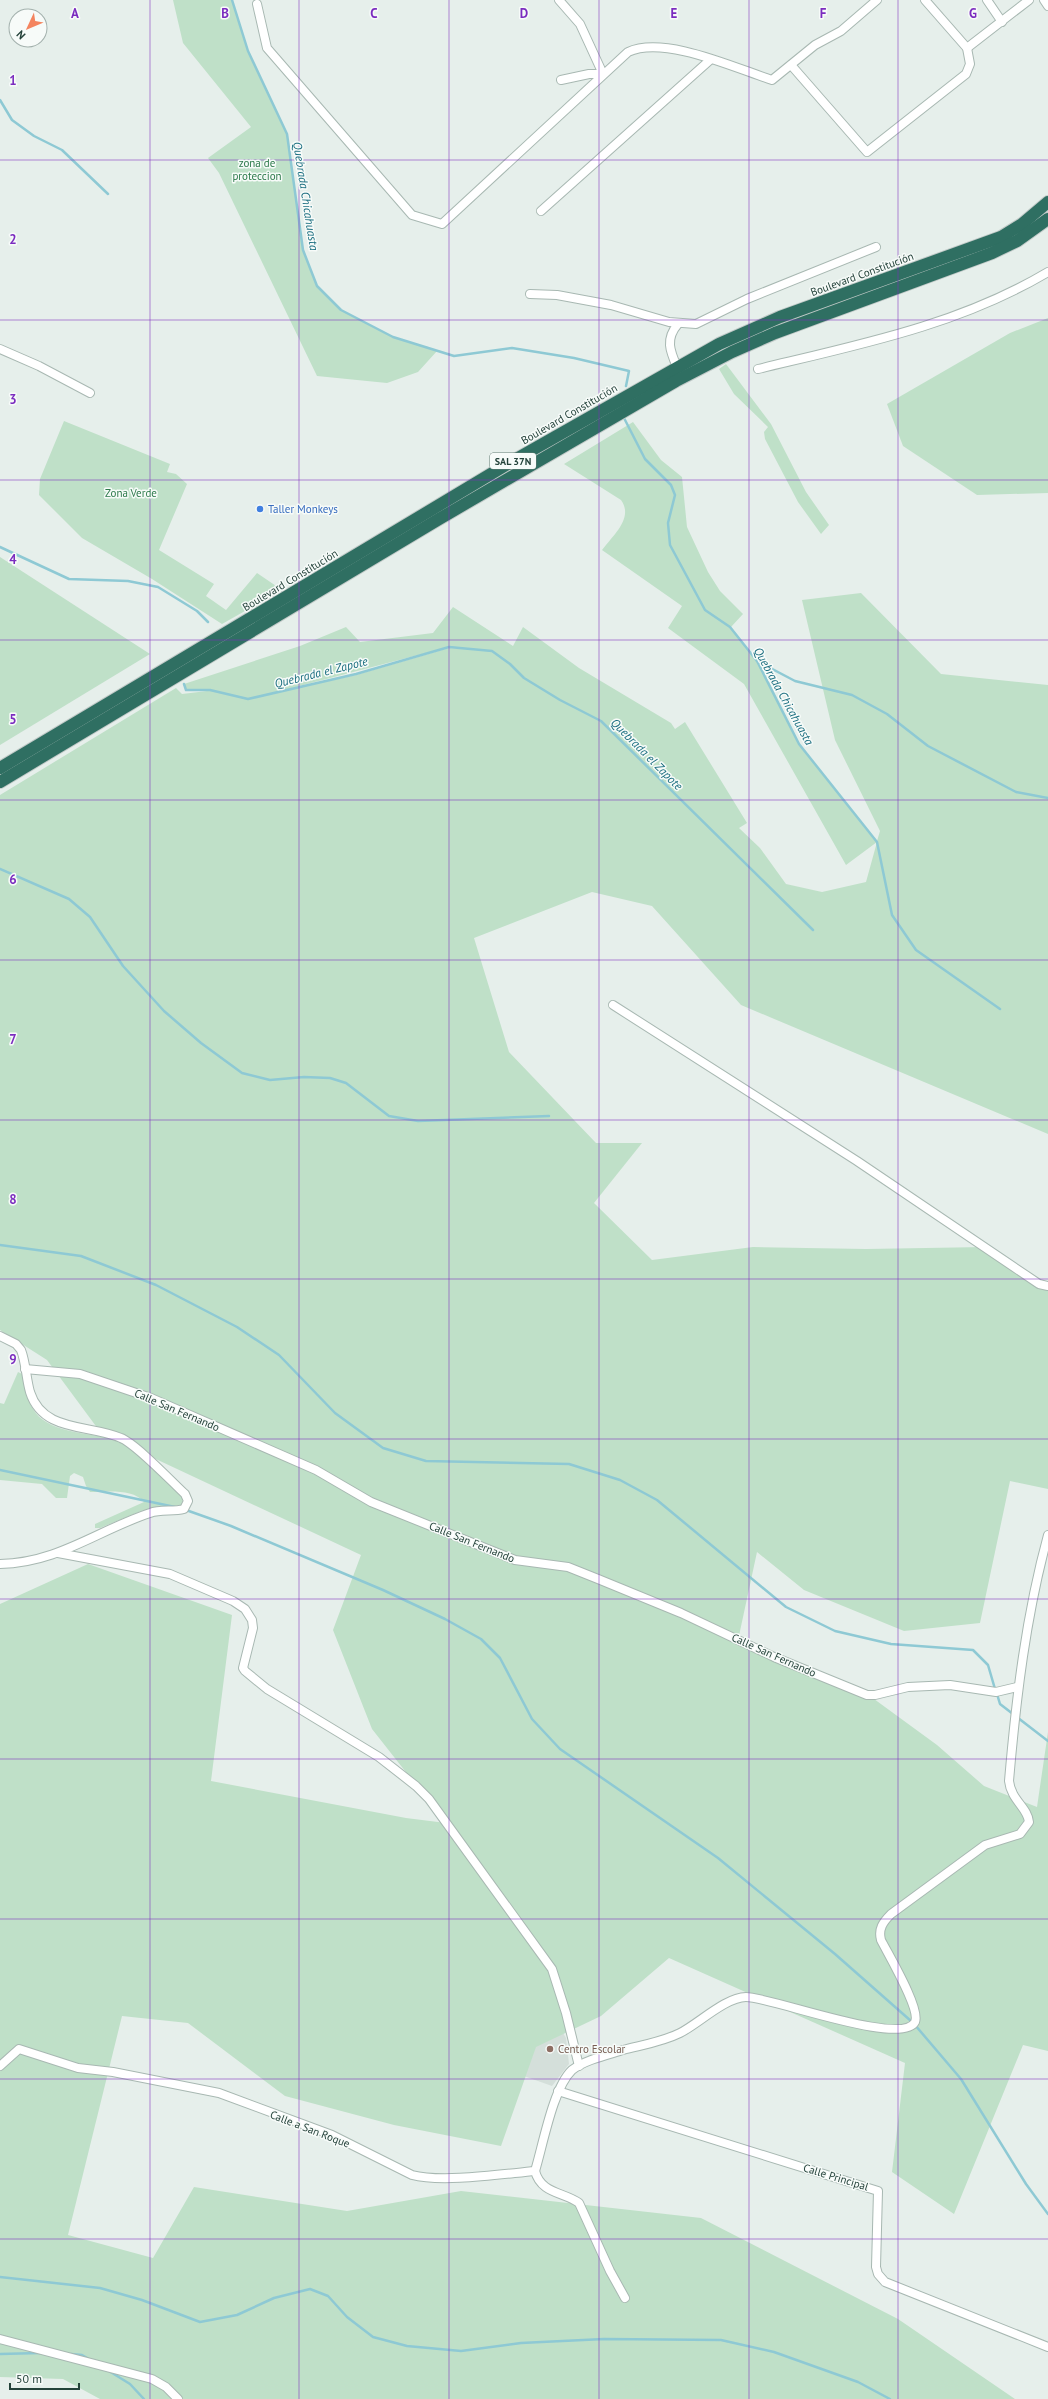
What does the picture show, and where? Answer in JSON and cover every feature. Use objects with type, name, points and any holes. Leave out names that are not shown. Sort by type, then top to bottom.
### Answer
[{"type":"highway","name":"Boulevard Constitución","points":[[0,768],[511,462],[676,367],[719,344],[780,318],[1001,237],[1022,224],[1048,202]]},
{"type":"highway","name":"SAL 37N","points":[[0,782],[439,519],[676,381],[732,352],[776,333],[992,253],[1017,241],[1048,219]]},
{"type":"street","points":[[558,0],[580,24],[603,74]]},
{"type":"street","points":[[257,4],[267,48],[412,215],[442,224],[628,52],[638,47],[672,48],[772,80],[815,44],[841,31],[878,0]]},
{"type":"street","points":[[790,65],[867,152],[966,74],[970,64],[967,48],[925,0]]},
{"type":"street","points":[[987,0],[1002,22]]},
{"type":"street","points":[[967,48],[1029,0]]},
{"type":"street","points":[[1044,0],[1048,6]]},
{"type":"street","points":[[541,211],[710,60]]},
{"type":"street","points":[[561,80],[589,74],[603,74]]},
{"type":"street","points":[[530,294],[557,295],[611,305],[678,324],[696,324],[747,299],[876,247]]},
{"type":"street","points":[[758,369],[953,318],[1013,293],[1048,272]]},
{"type":"street","points":[[676,367],[670,351],[669,340],[672,331],[678,324]]},
{"type":"street","points":[[0,349],[38,366],[90,394]]},
{"type":"street","points":[[613,1005],[857,1161],[1039,1284],[1048,1286]]},
{"type":"street","points":[[0,1336],[16,1344],[21,1350],[34,1400],[45,1415],[65,1425],[120,1438],[185,1494],[188,1500],[184,1509],[151,1512],[58,1553],[28,1562],[0,1564]]},
{"type":"street","name":"Calle San Fernando","points":[[26,1369],[80,1374],[151,1398],[316,1470],[371,1502],[515,1560],[568,1567],[681,1613],[774,1657],[867,1695],[875,1695],[908,1687],[950,1685],[996,1692],[1017,1686]]},
{"type":"street","points":[[625,2298],[610,2271],[579,2204],[553,2193],[539,2181],[536,2171],[558,2091],[568,2075],[579,2066],[679,2034],[740,1998],[772,2002],[823,2017],[886,2028],[906,2028],[911,2026],[916,2018],[915,2009],[881,1940],[880,1928],[891,1914],[985,1846],[1002,1838],[1017,1836],[1027,1826],[1029,1818],[1011,1793],[1009,1781],[1017,1686],[1041,1561],[1048,1536]]},
{"type":"street","points":[[58,1553],[170,1574],[233,1601],[245,1609],[252,1620],[253,1628],[243,1668],[248,1675],[378,1757],[416,1786],[429,1799],[459,1842],[496,1888],[552,1969],[566,2013],[579,2066]]},
{"type":"street","name":"Calle a San Roque","points":[[0,2066],[18,2049],[78,2068],[113,2072],[219,2093],[332,2135],[418,2177],[464,2176],[536,2171]]},
{"type":"street","name":"Calle Principal","points":[[558,2091],[878,2191],[875,2248],[876,2266],[882,2279],[892,2286],[1048,2347]]},
{"type":"street","points":[[0,2339],[152,2380],[166,2387],[178,2399]]},
{"type":"shaded area","name":"Centro Escolar","points":[[542,2023],[562,2031],[566,2038],[569,2064],[552,2086],[521,2075]]},
{"type":"green space","name":"zona de proteccion","points":[[173,0],[232,0],[248,51],[287,134],[303,250],[317,286],[341,310],[393,337],[437,351],[418,372],[387,383],[317,376],[219,173],[208,158],[251,127],[183,43]]},
{"type":"green space","points":[[1048,318],[1048,493],[977,495],[903,446],[887,404],[1010,333]]},
{"type":"green space","points":[[726,364],[771,424],[806,492],[829,525],[821,534],[798,502],[765,439],[764,432],[768,427],[734,394],[719,369]]},
{"type":"green space","name":"Zona Verde","points":[[64,421],[170,464],[167,472],[176,474],[187,484],[159,550],[214,584],[206,596],[226,610],[257,573],[282,590],[222,624],[152,579],[82,538],[39,495],[40,479]]},
{"type":"green space","points":[[633,422],[661,460],[682,477],[687,527],[708,572],[720,591],[743,614],[731,627],[757,661],[799,744],[877,841],[880,831],[835,740],[802,600],[861,593],[941,674],[1048,685],[1048,1134],[741,1005],[652,906],[592,892],[474,938],[509,1052],[596,1143],[642,1143],[594,1203],[652,1260],[753,1247],[866,1249],[985,1247],[1048,1286],[1048,1489],[1010,1481],[980,1623],[904,1631],[804,1590],[757,1552],[737,1645],[859,1688],[937,1745],[984,1786],[1037,1807],[1048,1732],[1048,2051],[1023,2045],[954,2214],[892,2172],[905,2063],[669,1958],[601,2016],[536,2047],[501,2146],[394,2125],[285,2096],[188,2023],[122,2016],[68,2235],[153,2258],[194,2187],[347,2211],[461,2191],[701,2218],[898,2319],[1015,2399],[100,2399],[63,2379],[0,2377],[0,1604],[88,1564],[232,1615],[211,1781],[406,1818],[446,1823],[372,1729],[333,1630],[361,1555],[128,1446],[180,1494],[183,1498],[181,1505],[141,1511],[100,1528],[95,1528],[95,1524],[144,1502],[133,1495],[126,1493],[111,1491],[90,1492],[83,1477],[74,1473],[70,1476],[67,1498],[56,1498],[42,1484],[0,1480],[0,1403],[4,1404],[18,1372],[22,1374],[33,1409],[39,1417],[47,1423],[78,1433],[109,1438],[101,1433],[47,1360],[0,1330],[0,795],[176,688],[182,694],[207,691],[186,690],[184,684],[300,646],[346,627],[360,642],[433,633],[453,607],[513,646],[523,627],[579,668],[671,723],[675,729],[685,722],[747,823],[739,828],[760,848],[786,884],[822,892],[866,882],[877,842],[846,865],[744,684],[668,628],[682,606],[602,550],[624,520],[625,513],[621,500],[564,464]],"holes":[[[449,647],[467,649],[449,648],[356,675],[265,695]]]},
{"type":"green space","points":[[0,557],[150,654],[0,745]]},
{"type":"waterway","name":"Quebrada Chicahuasta","points":[[232,0],[248,51],[287,134],[303,250],[317,286],[341,310],[393,337],[454,356],[512,348],[574,358],[629,371],[626,386]]},
{"type":"waterway","points":[[0,100],[12,120],[34,136],[62,150],[108,194]]},
{"type":"waterway","name":"Quebrada Chicahuasta","points":[[623,416],[645,459],[671,485],[675,495],[668,523],[670,545],[705,610],[730,627],[757,661],[799,744],[877,842],[892,915],[916,950],[1000,1009]]},
{"type":"waterway","name":"Quebrada el Zapote","points":[[0,547],[69,579],[128,581],[158,587],[197,611],[208,622]]},
{"type":"waterway","name":"Quebrada el Zapote","points":[[184,684],[186,690],[210,690],[248,699],[356,674],[449,647],[492,651],[510,664],[524,678],[560,700],[601,721],[813,930]]},
{"type":"waterway","points":[[757,661],[795,681],[852,695],[887,714],[928,746],[1016,792],[1048,798]]},
{"type":"waterway","points":[[0,869],[69,899],[90,917],[123,966],[164,1011],[201,1043],[242,1073],[270,1080],[304,1077],[330,1078],[346,1083],[389,1116],[418,1121],[549,1116]]},
{"type":"waterway","points":[[0,1245],[81,1256],[156,1285],[237,1327],[279,1355],[335,1413],[383,1448],[426,1461],[569,1464],[620,1480],[657,1500],[786,1607],[835,1631],[891,1644],[973,1650],[988,1665],[995,1689]]},
{"type":"waterway","points":[[0,1470],[175,1507]]},
{"type":"waterway","points":[[186,1510],[231,1526],[383,1590],[445,1619],[481,1639],[500,1658],[532,1719],[560,1749],[718,1858],[835,1954],[911,2021]]},
{"type":"waterway","points":[[997,1694],[1000,1704],[1048,1741]]},
{"type":"waterway","points":[[915,2025],[961,2079],[1026,2184],[1048,2214]]},
{"type":"waterway","points":[[0,2277],[100,2288],[142,2300],[200,2322],[237,2315],[274,2298],[310,2289],[328,2296],[347,2317],[373,2337],[407,2346],[461,2351],[521,2343],[604,2339],[721,2340],[774,2352],[858,2382],[890,2399]]},
{"type":"waterway","points":[[0,2354],[40,2353]]},
{"type":"waterway","points":[[71,2354],[82,2355],[89,2359]]},
{"type":"waterway","points":[[109,2371],[130,2384],[144,2399]]},
{"type":"place","name":"Taller Monkeys","points":[[260,509]]},
{"type":"place","name":"Centro Escolar","points":[[550,2049]]}]
